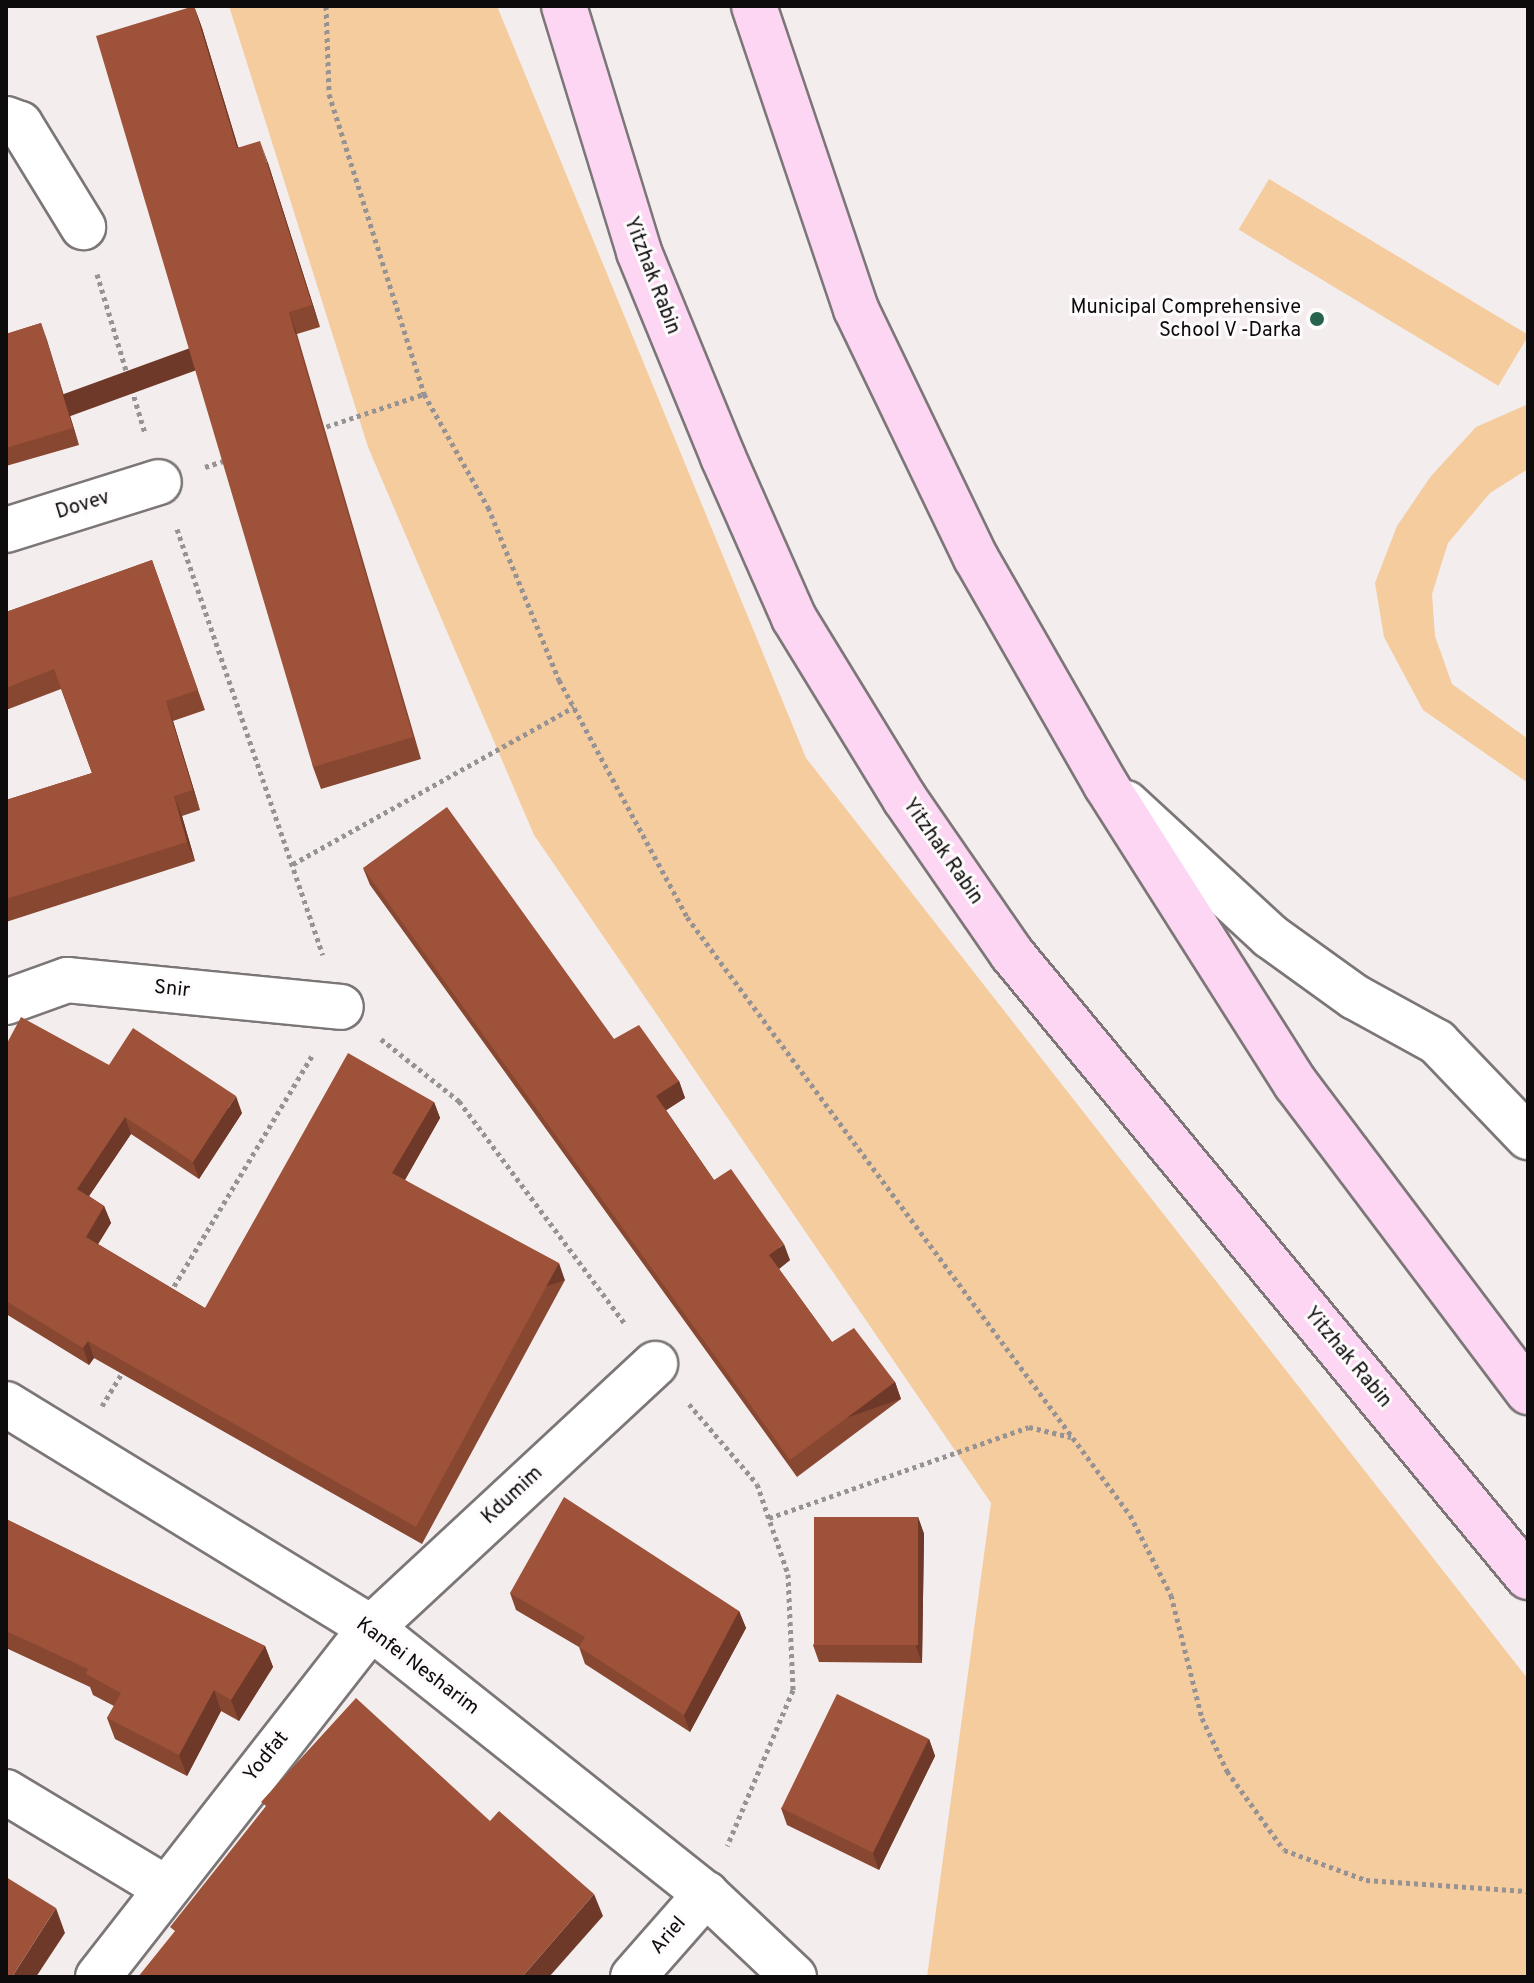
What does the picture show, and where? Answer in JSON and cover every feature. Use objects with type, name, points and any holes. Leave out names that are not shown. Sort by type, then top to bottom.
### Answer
[{"type":"main road","name":"Yitzhak Rabin","points":[[564,6],[639,252],[723,457],[794,618],[905,799],[1012,954],[1528,1577]]},
{"type":"main road","points":[[754,6],[856,309],[976,558],[1106,785],[1296,1084],[1528,1392]]},
{"type":"street","points":[[6,119],[20,124],[83,227]]},
{"type":"street","name":"Dovev","points":[[6,530],[159,482]]},
{"type":"street","points":[[1106,785],[1270,936],[1355,997],[1437,1042],[1528,1137]]},
{"type":"street","name":"Snir","points":[[6,1002],[67,980],[341,1007]]},
{"type":"street","name":"Kdumim","points":[[371,1628],[655,1364]]},
{"type":"street","name":"Kanfei Nesharim","points":[[6,1404],[371,1628],[706,1894],[794,1977]]},
{"type":"street","name":"Yodfat","points":[[98,1977],[371,1628]]},
{"type":"street","points":[[6,1792],[166,1888]]},
{"type":"street","name":"Ariel","points":[[633,1977],[706,1894]]},
{"type":"path","points":[[326,6],[329,94],[424,394],[488,507],[574,707],[687,917],[1130,1515],[1171,1595],[1202,1718],[1227,1771],[1284,1850],[1366,1880],[1528,1891]]},
{"type":"path","points":[[83,227],[159,482],[341,1007],[459,1101],[655,1364],[757,1484],[788,1574],[793,1690],[706,1894]]},
{"type":"path","points":[[306,433],[424,394]]},
{"type":"path","points":[[159,482],[233,457]]},
{"type":"path","points":[[293,864],[574,707]]},
{"type":"path","points":[[165,1301],[341,1007]]},
{"type":"path","points":[[77,1448],[133,1355]]},
{"type":"path","points":[[769,1518],[1029,1427],[1071,1437]]},
{"type":"shaded area","points":[[229,6],[497,6],[806,758],[1528,1679],[1528,1977],[927,1977],[991,1503],[534,835],[368,447]]},
{"type":"shaded area","points":[[1269,179],[1528,335],[1498,386],[1239,230]]},
{"type":"shaded area","points":[[1528,404],[1528,469],[1490,493],[1448,543],[1432,594],[1435,636],[1452,684],[1528,739],[1528,783],[1423,710],[1384,637],[1375,583],[1397,526],[1431,476],[1476,427]]},
{"type":"building","points":[[194,6],[237,148],[260,141],[312,305],[289,312],[413,737],[313,767],[96,36]]},
{"type":"building","points":[[41,323],[73,428],[6,448],[6,334]]},
{"type":"building","points":[[152,560],[198,690],[166,701],[193,790],[174,796],[187,842],[6,899],[6,800],[92,773],[54,669],[6,688],[6,612]]},
{"type":"building","points":[[447,807],[614,1039],[639,1025],[679,1081],[656,1096],[714,1180],[731,1169],[784,1244],[769,1255],[832,1342],[854,1328],[895,1382],[790,1460],[363,868]]},
{"type":"building","points":[[21,1017],[109,1065],[133,1028],[236,1096],[193,1162],[125,1117],[77,1189],[104,1206],[86,1237],[205,1308],[348,1053],[434,1102],[392,1173],[559,1263],[416,1527],[88,1341],[83,1348],[6,1301],[6,1045]]},
{"type":"building","points":[[564,1497],[739,1611],[684,1715],[579,1647],[585,1637],[510,1593]]},
{"type":"building","points":[[814,1517],[918,1517],[918,1645],[814,1645]]},
{"type":"building","points":[[6,1519],[265,1646],[231,1700],[214,1690],[179,1755],[107,1718],[121,1693],[86,1674],[88,1669],[6,1631]]},
{"type":"building","points":[[837,1694],[929,1739],[873,1853],[781,1808]]},
{"type":"building","points":[[356,1698],[490,1821],[499,1811],[594,1894],[522,1977],[138,1977],[175,1931],[170,1927],[266,1806],[261,1802]]},
{"type":"building","points":[[6,1877],[56,1908],[12,1977],[6,1977]]},
{"type":"place","name":"Municipal Comprehensive School V -Darka","points":[[1317,319]]}]
